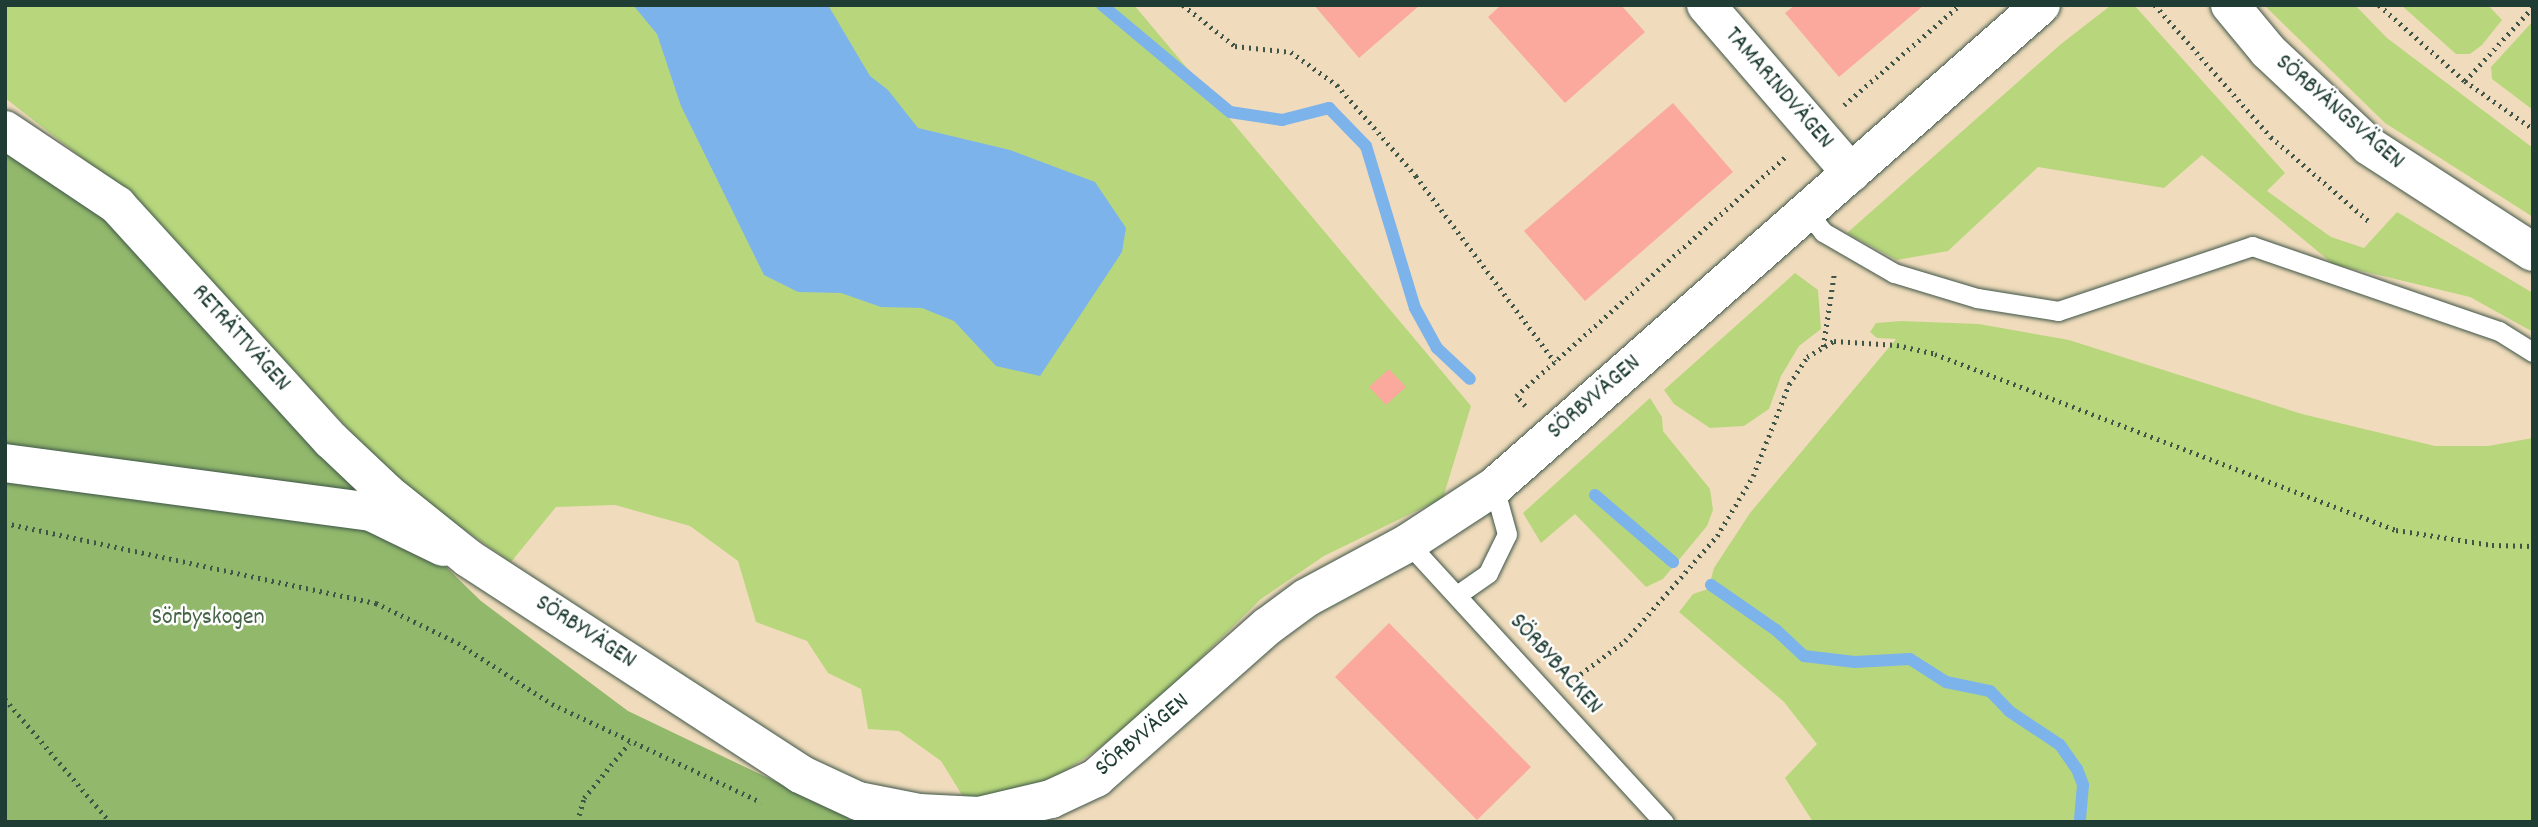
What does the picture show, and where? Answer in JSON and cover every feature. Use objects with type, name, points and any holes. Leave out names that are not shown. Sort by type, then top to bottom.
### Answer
[{"type":"street","name":"TAMARINDVÄGEN","points":[[1706,5],[1851,173]]},
{"type":"street","name":"SÖRBYVÄGEN","points":[[5,463],[371,512],[468,558],[800,774],[858,801],[919,813],[979,816],[1051,799],[1097,778],[1268,626],[1306,598],[1408,543],[1494,486],[2041,5]]},
{"type":"street","name":"SÖRBYÄNGSVÄGEN","points":[[2230,5],[2268,51],[2369,146],[2533,252]]},
{"type":"street","name":"RETRÄTTVÄGEN","points":[[5,130],[117,205],[331,440],[387,493],[468,558]]},
{"type":"lane","points":[[1807,212],[1838,242],[1894,273],[1977,298],[2058,311],[2252,246],[2499,331],[2533,352]]},
{"type":"lane","points":[[1457,595],[1488,573],[1507,534],[1494,486]]},
{"type":"lane","name":"SÖRBYBACKEN","points":[[1408,543],[1664,822]]},
{"type":"path","points":[[1182,5],[1235,46],[1291,52],[1337,85],[1424,186],[1555,362]]},
{"type":"path","points":[[1551,437],[1516,396],[1960,5]]},
{"type":"path","points":[[2155,5],[2272,137],[2371,223]]},
{"type":"path","points":[[2379,5],[2465,80],[2533,129]]},
{"type":"path","points":[[2465,80],[2533,7]]},
{"type":"path","points":[[1823,347],[1838,242]]},
{"type":"path","points":[[1549,695],[1625,641],[1717,536],[1753,476],[1789,384],[1807,357],[1834,341],[1896,345],[1935,354],[2396,530],[2493,545],[2533,547]]},
{"type":"path","points":[[5,523],[376,603],[458,643],[552,704],[629,743],[774,806]]},
{"type":"path","points":[[5,699],[110,822]]},
{"type":"path","points":[[577,822],[584,799],[629,743]]},
{"type":"green space","points":[[5,5],[1134,5],[1471,406],[1443,498],[1324,556],[1261,599],[1162,696],[1097,750],[1040,787],[979,798],[962,795],[941,761],[899,731],[868,729],[861,689],[828,673],[807,641],[756,622],[738,561],[690,526],[615,505],[556,507],[511,562],[402,487],[134,198],[5,98]]},
{"type":"green space","points":[[2134,5],[2285,173],[2267,191],[2331,237],[2364,248],[2397,212],[2533,293],[2533,332],[2470,297],[2333,264],[2202,155],[2164,188],[2038,167],[1948,251],[1897,260],[1847,233],[2061,44],[2110,6]]},
{"type":"green space","points":[[2264,5],[2355,5],[2387,38],[2533,148],[2533,217],[2385,123]]},
{"type":"green space","points":[[2401,5],[2488,5],[2502,20],[2482,45],[2470,54],[2456,54]]},
{"type":"green space","points":[[2533,21],[2533,110],[2492,79],[2491,67]]},
{"type":"green space","name":"Sörbyskogen","points":[[5,139],[112,220],[381,504],[481,601],[628,711],[812,799],[955,822],[5,822]]},
{"type":"green space","points":[[1795,273],[1818,290],[1821,329],[1799,346],[1781,376],[1769,409],[1744,426],[1710,428],[1674,404],[1664,390]]},
{"type":"green space","points":[[1901,321],[1979,324],[2069,340],[2302,414],[2435,446],[2488,446],[2533,438],[2533,822],[1813,822],[1785,778],[1817,744],[1784,702],[1679,612],[1693,594],[1708,589],[1714,568],[1750,513],[1896,339],[1877,338],[1870,332],[1876,323]]},
{"type":"green space","points":[[1650,398],[1662,417],[1663,431],[1710,489],[1713,510],[1707,526],[1663,579],[1646,587],[1575,514],[1541,543],[1523,513]]},
{"type":"water","points":[[633,5],[828,5],[870,76],[888,90],[918,128],[1010,150],[1095,182],[1126,228],[1122,252],[1040,376],[996,366],[954,321],[922,308],[881,307],[841,293],[798,292],[764,275],[681,106],[657,34]]},
{"type":"building","points":[[1314,5],[1420,5],[1359,58]]},
{"type":"building","points":[[1501,5],[1621,5],[1645,32],[1565,103],[1488,17]]},
{"type":"building","points":[[1795,5],[1924,5],[1839,77],[1785,13]]},
{"type":"building","points":[[1673,103],[1733,172],[1585,301],[1524,231]]},
{"type":"building","points":[[1389,369],[1406,387],[1386,405],[1369,387]]},
{"type":"building","points":[[1389,623],[1531,767],[1477,820],[1335,677]]},
{"type":"waterway","points":[[1102,5],[1230,112],[1282,120],[1329,108],[1366,146],[1415,308],[1437,348],[1470,379]]},
{"type":"waterway","points":[[1595,495],[1673,562]]},
{"type":"waterway","points":[[1711,585],[1776,630],[1804,656],[1855,662],[1910,659],[1946,682],[1990,691],[2009,711],[2060,745],[2077,769],[2083,785],[2080,822]]}]
